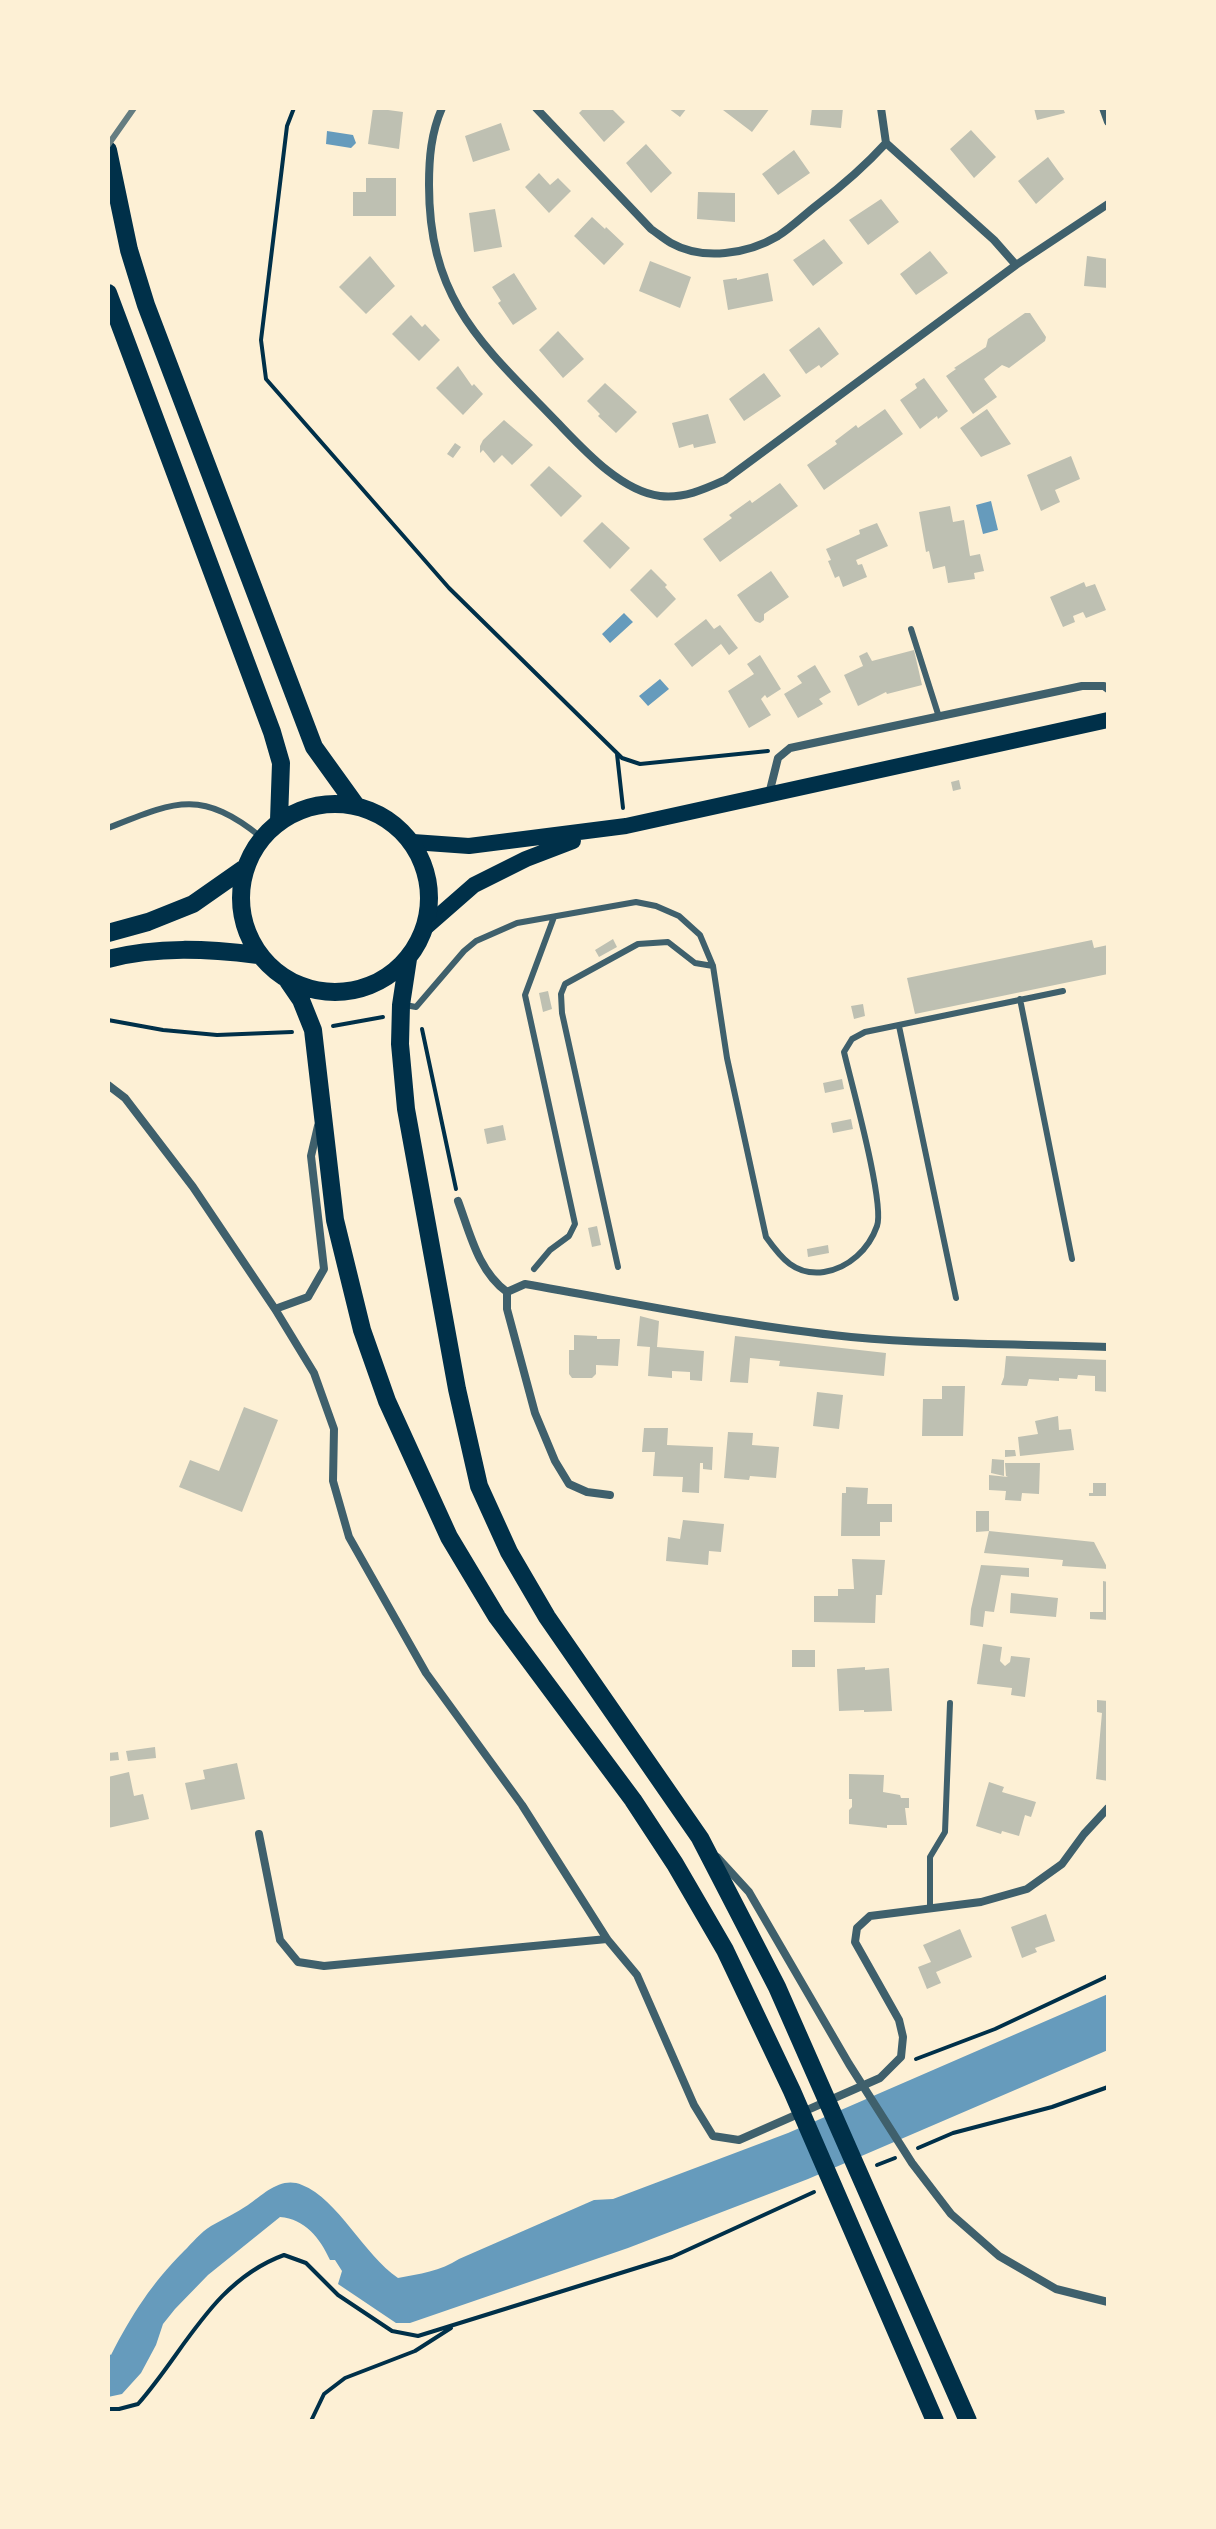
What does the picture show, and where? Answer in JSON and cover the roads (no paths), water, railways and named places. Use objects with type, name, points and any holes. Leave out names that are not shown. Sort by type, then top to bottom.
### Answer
[{"type":"main road","points":[[108,150],[129,250],[163,353],[314,747],[355,804]]},
{"type":"main road","points":[[108,293],[272,732],[281,763],[279,820]]},
{"type":"main road","points":[[413,842],[469,846],[626,826],[1108,720]]},
{"type":"main road","points":[[108,933],[148,922],[193,904],[243,869],[261,837],[279,820],[315,804],[355,804],[378,814],[413,842],[423,865],[426,927]]},
{"type":"main road","points":[[288,981],[319,992],[352,991],[383,980],[408,959],[426,927],[474,885],[526,859],[601,830]]},
{"type":"main road","points":[[243,869],[242,901],[247,928],[258,955],[288,981],[301,1000],[313,1030],[335,1220],[362,1330],[387,1401],[449,1537],[497,1617],[567,1709],[675,1864],[725,1950],[792,2091],[830,2192],[935,2421]]},
{"type":"main road","points":[[108,959],[132,953],[203,948],[258,955]]},
{"type":"main road","points":[[408,959],[401,1005],[400,1044],[406,1109],[457,1389],[479,1486],[509,1552],[547,1617],[700,1838],[777,1987],[866,2176],[968,2421]]},
{"type":"street","points":[[442,108],[430,145],[429,203],[436,251],[452,299],[492,354],[597,462],[620,480],[660,496],[690,494],[725,480],[1016,265],[1108,204]]},
{"type":"street","points":[[536,108],[651,229],[672,244],[713,253],[734,253],[756,247],[779,235],[860,171],[886,143]]},
{"type":"street","points":[[881,108],[886,143],[994,240],[1016,265]]},
{"type":"street","points":[[1103,108],[1108,122]]},
{"type":"street","points":[[769,794],[778,758],[790,748],[1082,686],[1104,686],[1108,689]]},
{"type":"street","points":[[108,1085],[125,1098],[193,1187],[314,1373],[334,1429],[333,1481],[349,1537],[426,1673],[522,1805],[607,1939],[637,1975],[694,2105],[713,2136],[739,2140],[880,2078],[901,2057],[903,2037],[899,2020],[855,1942],[857,1928],[870,1916],[981,1902],[1027,1889],[1062,1864],[1108,1808]]},
{"type":"street","points":[[275,1309],[308,1297],[324,1269],[311,1156],[321,1114]]},
{"type":"street","points":[[458,1201],[482,1263],[495,1283],[507,1292]]},
{"type":"street","points":[[507,1292],[525,1284],[711,1317],[852,1337],[1108,1347]]},
{"type":"street","points":[[507,1292],[507,1309],[535,1413],[555,1461],[569,1484],[587,1492],[610,1495]]},
{"type":"street","points":[[259,1834],[280,1940],[298,1962],[324,1966],[607,1939]]},
{"type":"street","points":[[700,1838],[749,1892],[849,2064],[912,2163],[951,2214],[999,2256],[1056,2289],[1108,2302]]},
{"type":"lane","points":[[911,629],[939,717]]},
{"type":"lane","points":[[108,828],[172,804],[191,803],[227,815],[261,837]]},
{"type":"lane","points":[[401,1005],[416,1007],[476,941],[517,923],[636,902],[679,916],[700,935],[713,966],[727,1058],[766,1237],[782,1259],[800,1271],[827,1271],[851,1263],[868,1243],[877,1225],[877,1194],[844,1052],[852,1039],[865,1032],[1063,991]]},
{"type":"lane","points":[[534,1269],[550,1250],[569,1236],[575,1224],[525,995],[554,917]]},
{"type":"lane","points":[[618,1267],[562,1013],[561,994],[565,984],[638,944],[668,942],[695,963],[713,966]]},
{"type":"lane","points":[[1020,999],[1072,1259]]},
{"type":"lane","points":[[899,1026],[956,1298]]},
{"type":"lane","points":[[930,1909],[930,1857],[945,1832],[950,1703]]},
{"type":"water","points":[[327,131],[353,135],[356,143],[351,148],[326,144]]},
{"type":"water","points":[[991,501],[998,530],[983,534],[976,505]]},
{"type":"water","points":[[624,613],[633,622],[610,643],[602,634]]},
{"type":"water","points":[[660,679],[669,689],[648,706],[639,696]]},
{"type":"water","points":[[1108,1994],[1108,2050],[808,2179],[628,2248],[410,2323],[396,2323],[338,2284],[342,2271],[335,2260],[330,2260],[316,2237],[297,2221],[280,2217],[208,2275],[175,2309],[163,2324],[141,2373],[122,2394],[108,2397],[108,2353],[111,2355],[152,2287],[207,2228],[280,2184],[294,2183],[315,2192],[398,2278],[422,2273],[445,2266],[594,2200],[613,2199],[788,2133]]},
{"type":"railway","points":[[108,145],[134,108]]}]
